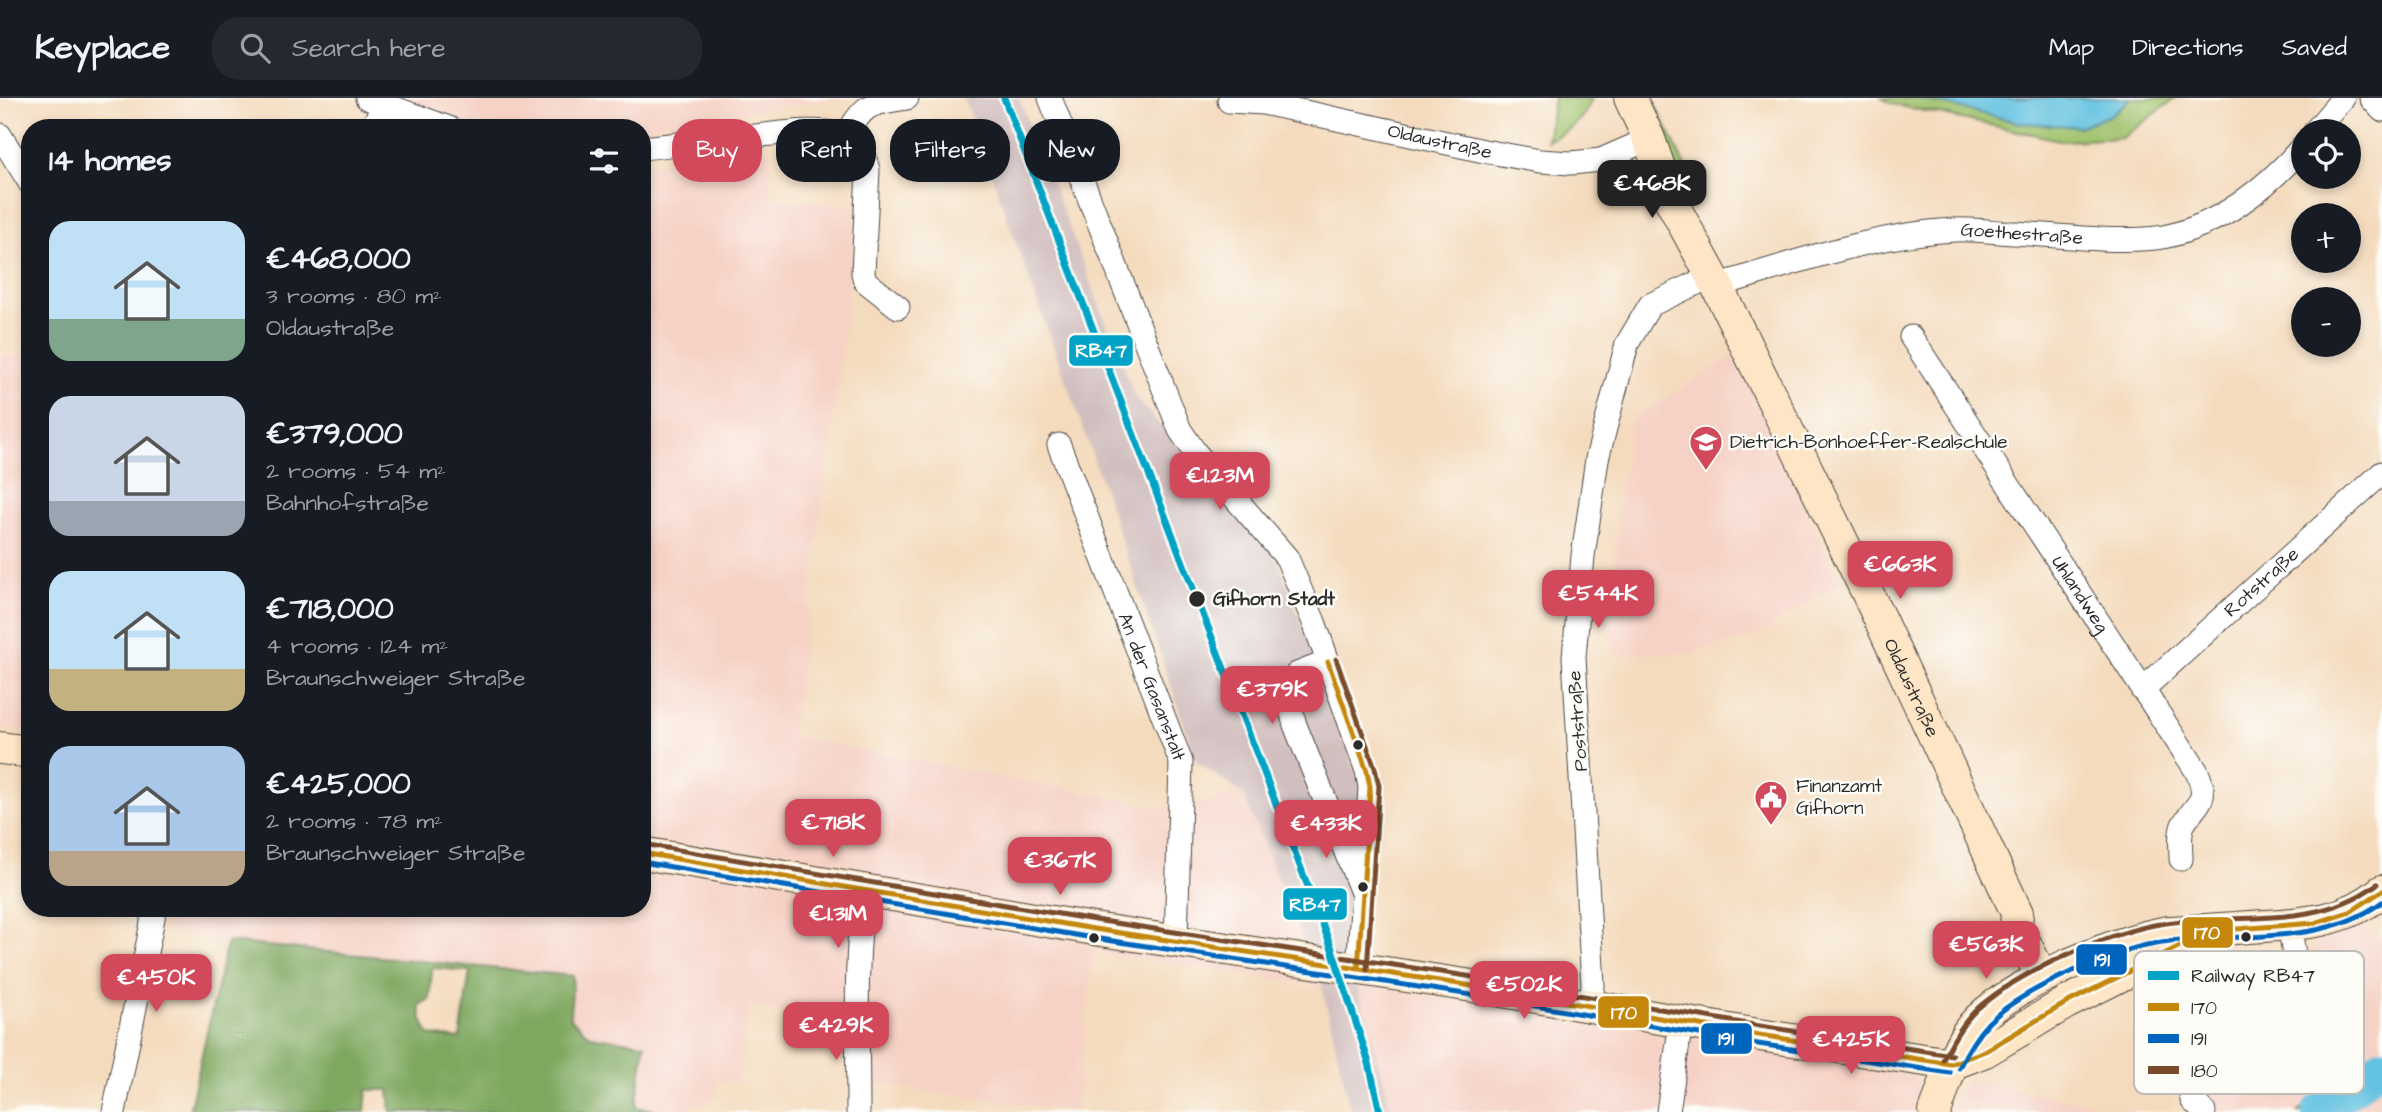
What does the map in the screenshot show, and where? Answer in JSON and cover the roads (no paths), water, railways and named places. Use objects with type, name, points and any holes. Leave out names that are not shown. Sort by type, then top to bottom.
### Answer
[{"type":"street","points":[[856,119],[870,104],[908,98]]},
{"type":"street","points":[[1050,98],[1180,430],[1195,452],[1287,558],[1367,771],[1370,787],[1358,969]]},
{"type":"street","points":[[1629,98],[1649,139]]},
{"type":"street","points":[[2325,119],[2343,98]]},
{"type":"street","points":[[2371,98],[2382,110]]},
{"type":"street","points":[[373,119],[376,101],[425,119]]},
{"type":"street","name":"Oldaustraße","points":[[1229,101],[1263,103],[1540,161],[1570,163],[1601,160],[1649,139],[1671,201],[1714,281],[1867,592],[2017,913],[2016,926],[2037,967],[2050,974],[2066,1003]]},
{"type":"street","points":[[651,147],[776,133]]},
{"type":"street","points":[[0,135],[21,169]]},
{"type":"street","name":"Goethestraße","points":[[1714,281],[1880,239],[1955,230],[2131,239],[2162,237],[2217,217],[2258,191],[2291,158]]},
{"type":"street","points":[[869,182],[863,274],[865,282],[898,307]]},
{"type":"street","name":"Poststraße","points":[[1590,1006],[1593,985],[1574,657],[1583,556],[1597,460],[1627,344],[1650,305],[1714,281]]},
{"type":"street","name":"Uhlandweg","points":[[1912,337],[2196,770],[2203,789],[2202,800],[2181,828],[2182,859]]},
{"type":"street","name":"An der Gasanstalt","points":[[1059,445],[1181,762],[1176,942]]},
{"type":"street","name":"Rotstraße","points":[[2142,690],[2382,473]]},
{"type":"street","points":[[1328,662],[1297,674],[1288,699],[1295,725],[1364,896]]},
{"type":"street","points":[[0,748],[21,751]]},
{"type":"street","points":[[651,855],[1176,942],[1951,1064],[1985,1051],[2066,1003],[2134,969]]},
{"type":"street","points":[[858,1112],[858,998],[864,891]]},
{"type":"street","points":[[1935,1112],[1951,1064],[1969,1030],[2009,997],[2050,974],[2091,955],[2146,935],[2315,923],[2350,912],[2382,891]]},
{"type":"street","points":[[114,1112],[153,917]]},
{"type":"street","points":[[2289,925],[2293,951]]},
{"type":"street","points":[[2170,951],[2210,931]]},
{"type":"street","points":[[1668,1112],[1681,1022]]},
{"type":"street","points":[[2191,1094],[2192,1100],[2204,1112]]},
{"type":"water","points":[[1916,98],[2131,98],[2111,115],[2079,127],[2021,123]]},
{"type":"waterway","points":[[2364,1078],[2382,1065]]},
{"type":"waterway","points":[[2319,1112],[2343,1094]]},
{"type":"rail line","name":"RB47","points":[[1004,98],[1332,949],[1369,1063],[1380,1112]]},
{"type":"place","name":"Dietrich-Bonhoeffer-Realschule","points":[[1706,472]]},
{"type":"place","name":"Gifhorn Stadt","points":[[1197,599]]},
{"type":"place","name":"Finanzamt Gifhorn","points":[[1771,827]]}]
